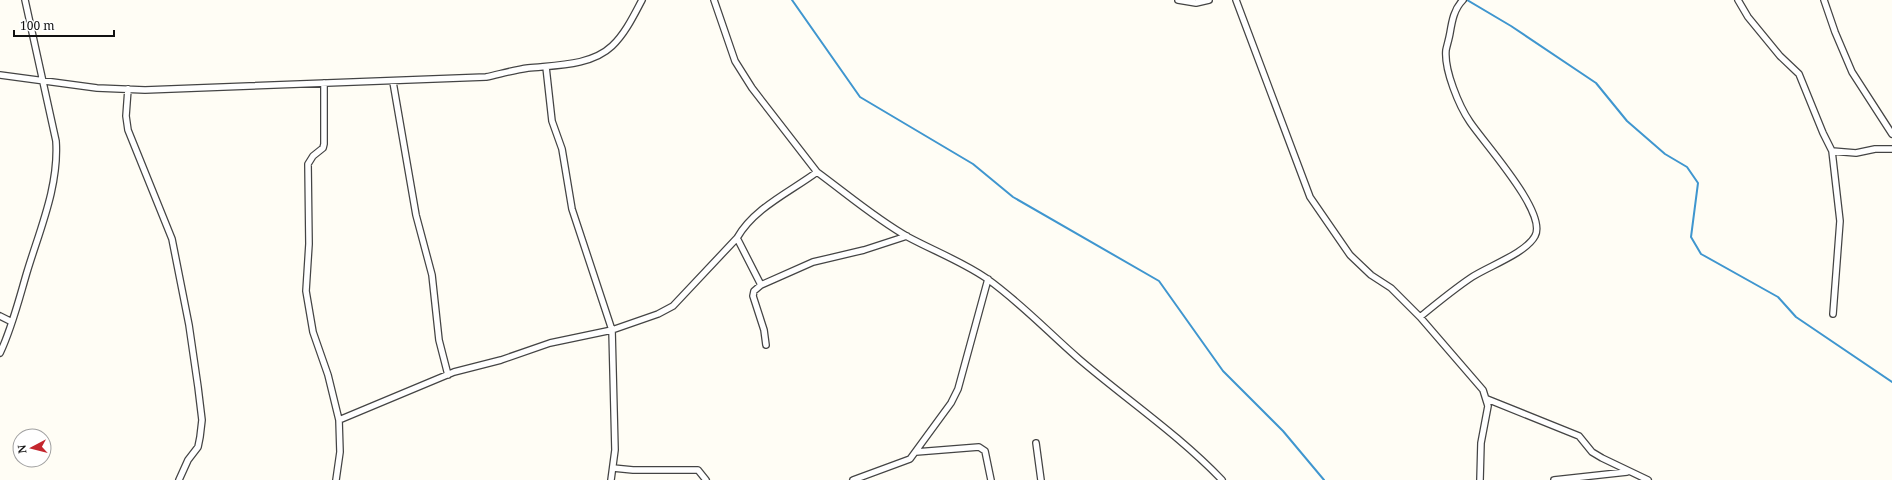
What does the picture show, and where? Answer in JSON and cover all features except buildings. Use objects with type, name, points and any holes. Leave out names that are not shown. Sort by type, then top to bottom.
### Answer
[{"type":"street","points":[[0,354],[12,322],[56,174],[56,141],[25,0]]},
{"type":"street","points":[[0,75],[43,82],[97,88],[128,89],[393,82],[486,77],[568,64],[602,54],[613,46],[629,23],[642,0]]},
{"type":"street","points":[[714,0],[738,66],[752,88],[817,172],[859,204],[907,236],[948,256],[988,280],[1024,308],[1080,360],[1200,456],[1222,480]]},
{"type":"street","points":[[1178,0],[1196,3],[1209,0]]},
{"type":"street","points":[[1236,0],[1310,197],[1350,255],[1370,275],[1391,288],[1420,317],[1483,390],[1487,398],[1488,406],[1481,442],[1480,480]]},
{"type":"street","points":[[1420,317],[1472,276],[1488,266],[1513,256],[1535,237],[1538,228],[1537,219],[1529,204],[1469,121],[1460,103],[1451,78],[1446,51],[1453,18],[1458,5],[1463,0]]},
{"type":"street","points":[[1738,0],[1748,17],[1780,56],[1799,74],[1832,151],[1840,221],[1833,314]]},
{"type":"street","points":[[1824,0],[1835,32],[1852,72],[1892,134]]},
{"type":"street","points":[[546,67],[552,121],[562,149],[572,209],[612,330],[615,450],[611,480]]},
{"type":"street","points":[[393,82],[416,215],[432,276],[439,340],[448,375]]},
{"type":"street","points":[[324,83],[324,144],[323,148],[313,156],[308,164],[308,244],[306,291],[312,332],[328,375],[339,420],[340,452],[336,480]]},
{"type":"street","points":[[128,89],[126,116],[128,130],[172,239],[189,325],[198,387],[202,420],[199,442],[179,480]]},
{"type":"street","points":[[1832,151],[1856,153],[1875,149],[1892,149]]},
{"type":"street","points":[[339,420],[448,375],[501,360],[550,343],[612,330],[642,320],[673,306],[736,238],[742,229],[761,211],[817,172]]},
{"type":"street","points":[[766,345],[764,330],[753,296],[754,292],[761,285],[813,262],[864,250],[907,236]]},
{"type":"street","points":[[736,238],[761,285]]},
{"type":"street","points":[[853,480],[903,463],[910,459],[951,403],[958,389],[988,280]]},
{"type":"street","points":[[0,316],[12,322]]},
{"type":"street","points":[[1487,398],[1579,436],[1592,452],[1628,472],[1648,480]]},
{"type":"street","points":[[1036,443],[1041,480]]},
{"type":"street","points":[[916,452],[979,447],[985,451],[991,480]]},
{"type":"street","points":[[613,468],[633,470],[698,470],[706,480]]},
{"type":"street","points":[[1554,480],[1628,472]]},
{"type":"waterway","points":[[792,0],[860,97],[973,164],[1013,197],[1159,281],[1223,371],[1283,431],[1324,480]]},
{"type":"waterway","points":[[1467,0],[1511,26],[1596,83],[1627,121],[1665,154],[1687,167],[1698,183],[1691,237],[1701,254],[1778,297],[1796,317],[1892,382]]}]
